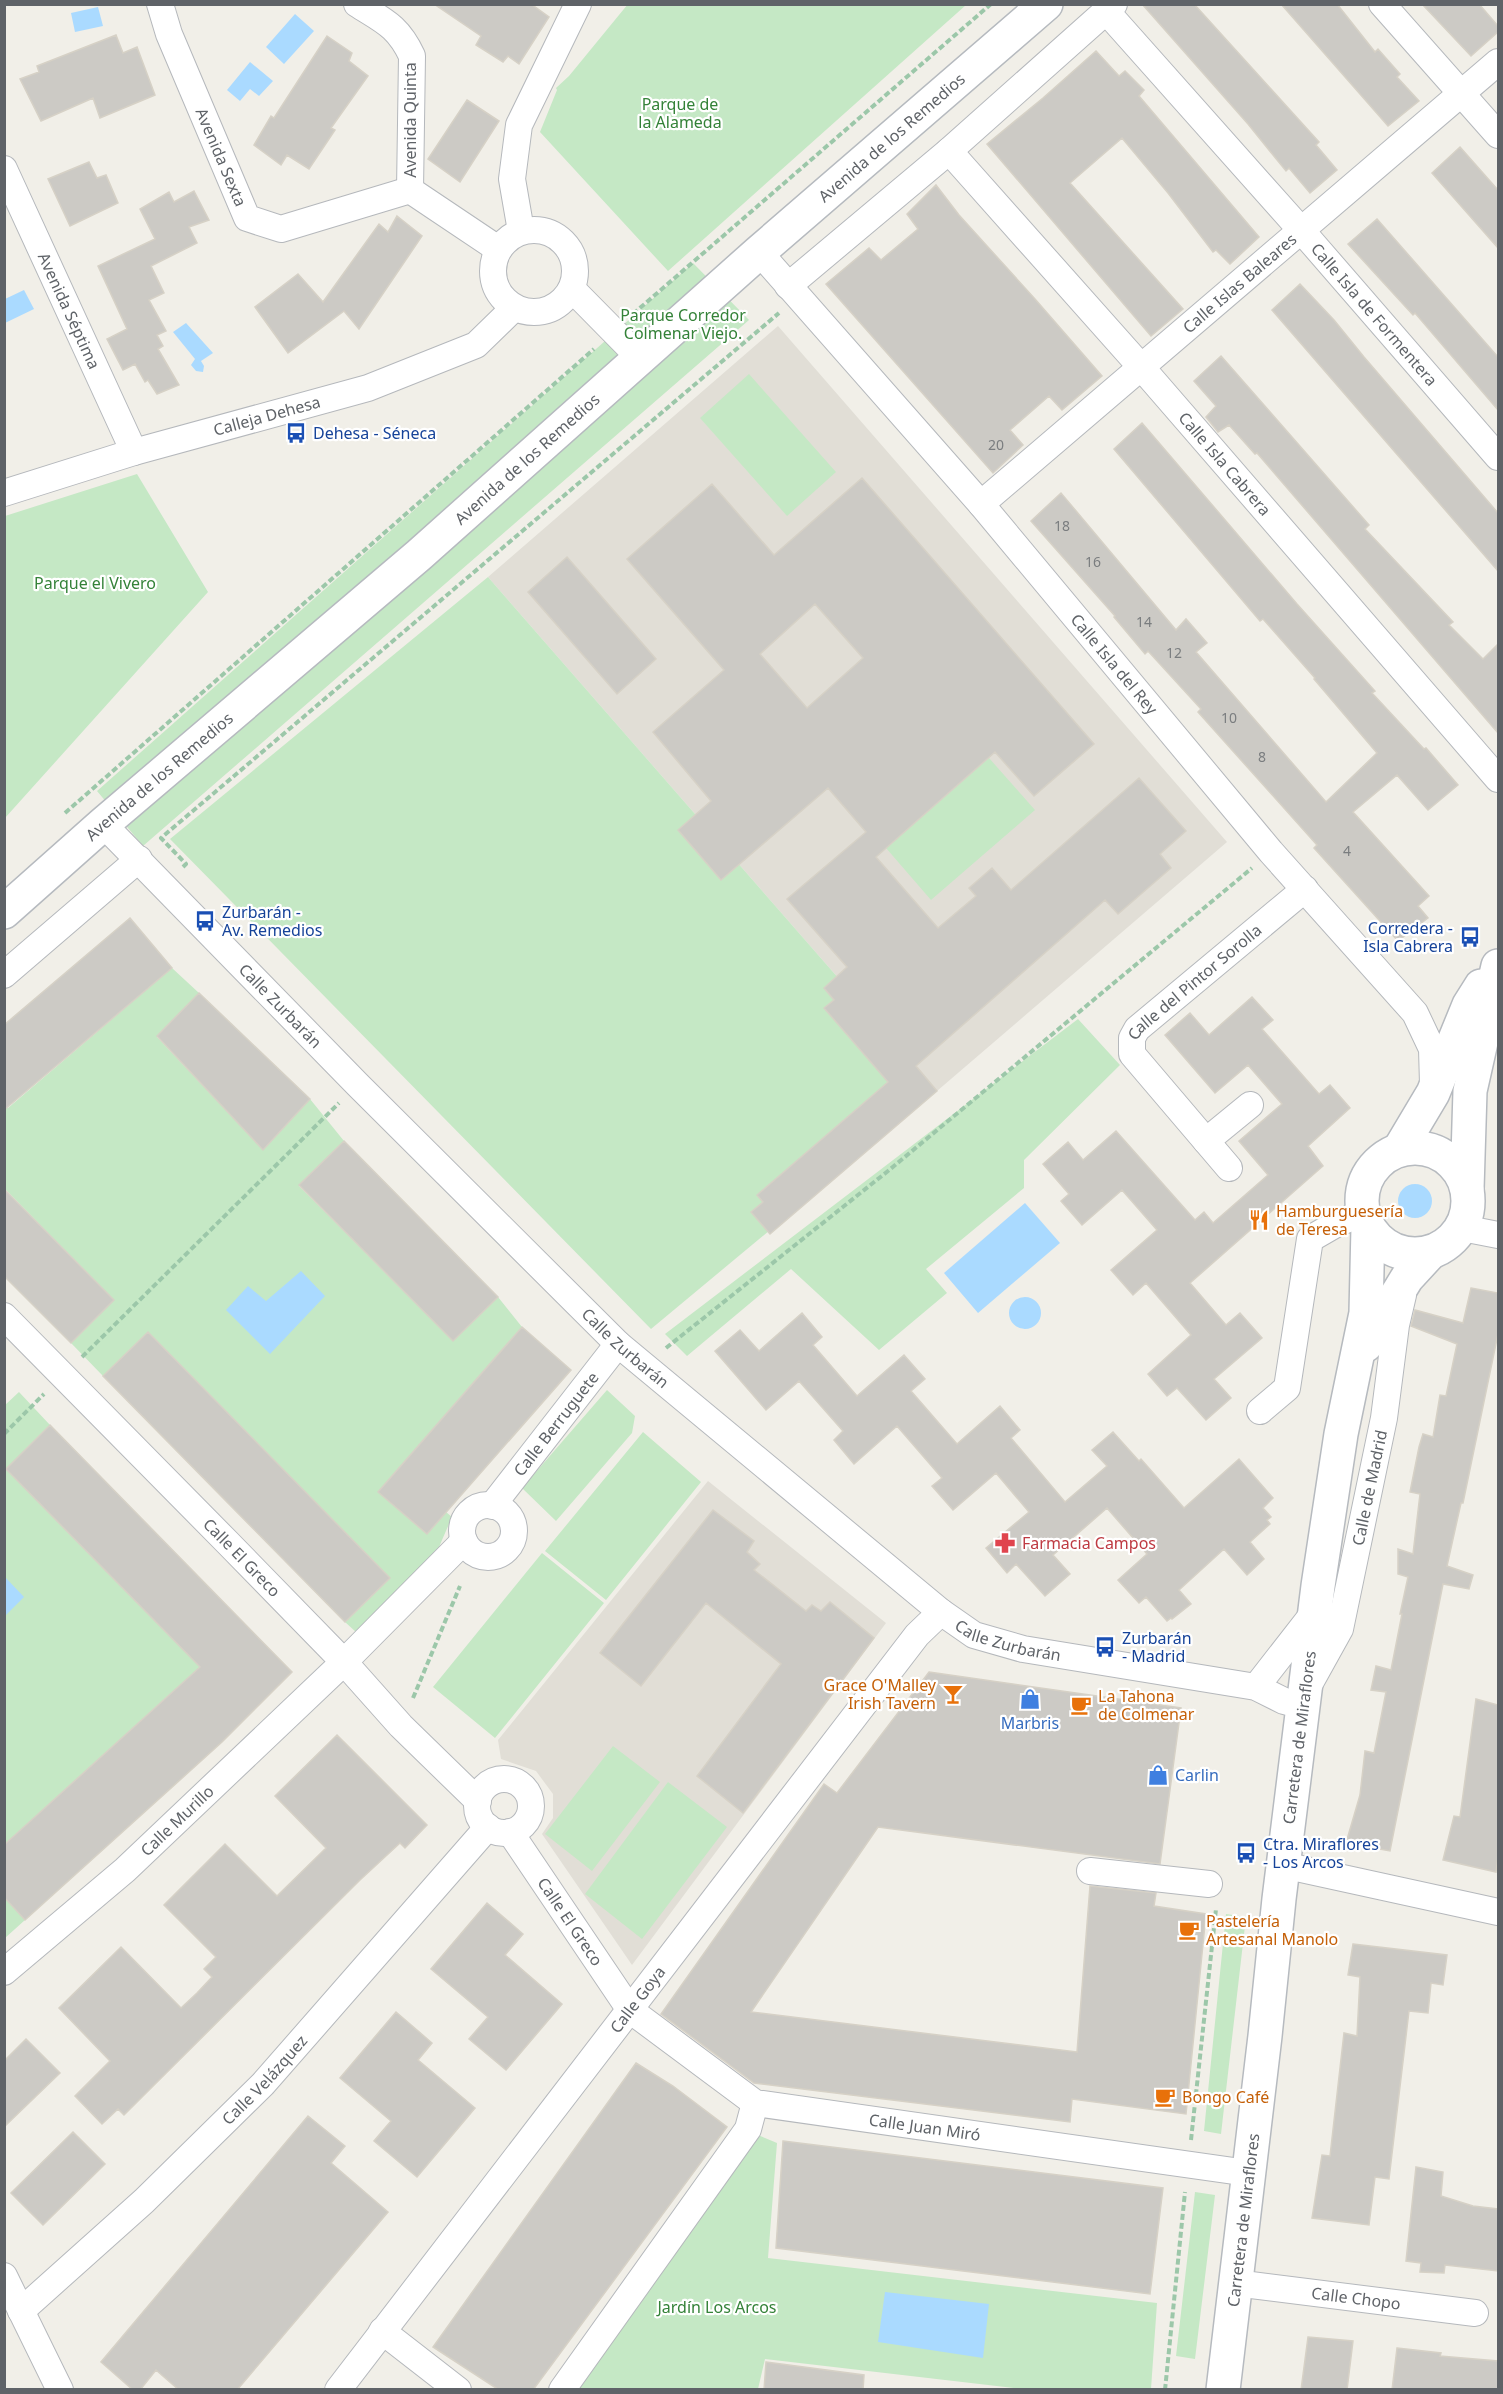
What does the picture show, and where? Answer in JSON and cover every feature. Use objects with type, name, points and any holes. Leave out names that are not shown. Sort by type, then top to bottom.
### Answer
[{"type":"main road","name":"Avenida de los Remedios","points":[[4,912],[103,824],[410,563],[759,252],[1046,4]]},
{"type":"main road","points":[[1399,1150],[1433,1093],[1469,1005],[1498,957]]},
{"type":"main road","points":[[1467,1189],[1460,1172],[1448,1159],[1433,1151],[1416,1147],[1399,1150],[1384,1157],[1373,1168],[1365,1182],[1361,1197],[1365,1220],[1377,1239],[1389,1248],[1417,1255],[1444,1246],[1462,1228],[1467,1214],[1470,1091],[1498,966]]},
{"type":"main road","points":[[1470,1091],[1498,1045]]},
{"type":"main road","name":"Calle de Madrid","points":[[1317,1598],[1341,1434],[1359,1356],[1366,1312],[1365,1220]]},
{"type":"main road","name":"Calle de Madrid","points":[[1359,1356],[1407,1278],[1431,1252]]},
{"type":"main road","name":"Carretera de Miraflores","points":[[1223,2390],[1283,1865],[1317,1598]]},
{"type":"street","name":"Avenida Sexta","points":[[159,4],[169,34],[247,218],[281,229],[410,190]]},
{"type":"street","name":"Avenida Quinta","points":[[357,4],[388,24],[403,37],[412,56],[410,190]]},
{"type":"street","points":[[521,231],[512,179],[519,125],[578,4]]},
{"type":"street","points":[[1382,4],[1498,135]]},
{"type":"street","points":[[793,292],[1110,8]]},
{"type":"street","name":"Calle Isla de Formentera","points":[[1110,8],[1498,458]]},
{"type":"street","name":"Calle Islas Baleares","points":[[981,504],[1498,62]]},
{"type":"street","name":"Calle Isla Cabrera","points":[[949,151],[1142,368],[1498,779]]},
{"type":"street","name":"Avenida Séptima","points":[[4,169],[135,452]]},
{"type":"street","points":[[410,190],[498,249]]},
{"type":"street","points":[[540,230],[559,237],[571,252],[576,270],[572,289],[557,306],[536,313],[514,308],[502,297],[494,282],[493,265],[498,249],[504,242],[521,231],[540,230]]},
{"type":"street","name":"Calle Isla del Rey","points":[[759,252],[981,504],[1271,852],[1415,1013],[1432,1049],[1433,1093]]},
{"type":"street","points":[[572,289],[641,358]]},
{"type":"street","name":"Calleja Dehesa","points":[[4,493],[135,452],[368,388],[476,345],[514,308]]},
{"type":"street","name":"Calle Zurbarán","points":[[103,824],[358,1085],[618,1344],[941,1612],[974,1635],[1023,1649],[1256,1687],[1284,1701],[1304,1699]]},
{"type":"street","points":[[4,975],[139,859]]},
{"type":"street","name":"Calle del Pintor Sorolla","points":[[1229,1168],[1132,1054],[1132,1038],[1137,1029],[1305,889]]},
{"type":"street","points":[[1206,1141],[1250,1104]]},
{"type":"street","points":[[1260,1411],[1287,1388],[1310,1239],[1336,1224],[1365,1220]]},
{"type":"street","points":[[1462,1228],[1498,1235]]},
{"type":"street","name":"Calle de Madrid","points":[[1304,1699],[1340,1629],[1384,1418],[1396,1325],[1407,1278]]},
{"type":"street","name":"Calle El Greco","points":[[4,1316],[344,1662],[401,1726],[478,1801]]},
{"type":"street","name":"Calle Berruguete","points":[[492,1506],[618,1344]]},
{"type":"street","points":[[484,1505],[507,1513],[511,1520],[513,1536],[510,1544],[498,1555],[490,1557],[469,1547],[463,1525],[471,1512],[484,1505]]},
{"type":"street","points":[[344,1662],[469,1547]]},
{"type":"street","points":[[1256,1687],[1317,1598]]},
{"type":"street","name":"Calle Goya","points":[[338,2390],[917,1635],[941,1612]]},
{"type":"street","name":"Calle Murillo","points":[[4,1972],[125,1870],[344,1662]]},
{"type":"street","name":"Calle Velázquez","points":[[21,2311],[144,2201],[263,2084],[499,1830],[518,1829],[529,1816],[530,1798],[526,1790],[512,1780],[494,1781],[486,1786],[478,1801]]},
{"type":"street","points":[[478,1801],[479,1815],[499,1830]]},
{"type":"street","name":"Calle El Greco","points":[[499,1830],[630,2010]]},
{"type":"street","points":[[1283,1865],[1498,1912]]},
{"type":"street","points":[[1090,1871],[1209,1884]]},
{"type":"street","name":"Calle Juan Miró","points":[[630,2010],[755,2103],[1248,2173]]},
{"type":"street","points":[[562,2390],[748,2129],[755,2103]]},
{"type":"street","points":[[4,2276],[60,2390]]},
{"type":"street","name":"Calle Chopo","points":[[1235,2283],[1475,2313]]},
{"type":"street","points":[[382,2331],[458,2390]]},
{"type":"path","points":[[61,817],[614,331],[991,4]]},
{"type":"path","points":[[164,884],[186,864],[161,838],[793,292]]},
{"type":"path","points":[[644,1366],[897,1164],[1271,852]]},
{"type":"path","points":[[84,1355],[326,1116]]},
{"type":"path","points":[[4,1434],[32,1406]]},
{"type":"path","points":[[401,1726],[469,1547]]},
{"type":"shaded area","points":[[778,326],[1227,842],[937,1091],[488,577]]},
{"type":"shaded area","points":[[708,1481],[886,1623],[632,1965],[542,1834],[553,1818],[553,1794],[536,1771],[501,1759],[498,1740]]},
{"type":"green space","name":"Parque de la Alameda","points":[[628,4],[966,5],[668,271],[540,132],[556,88],[569,76]]},
{"type":"green space","name":"Parque Corredor Colmenar Viejo.","points":[[693,263],[749,320],[143,846],[97,791]]},
{"type":"green space","points":[[749,374],[836,472],[787,516],[700,418]]},
{"type":"green space","name":"Parque el Vivero","points":[[137,474],[208,592],[5,818],[5,516]]},
{"type":"green space","points":[[488,577],[937,1091],[651,1329],[170,839]]},
{"type":"green space","points":[[989,758],[1035,810],[931,900],[886,848]]},
{"type":"green space","points":[[172,968],[199,993],[157,1037],[263,1150],[310,1099],[344,1141],[299,1186],[453,1341],[498,1297],[522,1327],[379,1491],[427,1534],[446,1512],[452,1517],[439,1547],[357,1633],[345,1622],[390,1578],[148,1332],[103,1376],[71,1343],[114,1300],[5,1189],[4,1104],[8,1108]]},
{"type":"green space","points":[[1078,1019],[1120,1065],[1024,1160],[1024,1188],[926,1269],[947,1293],[879,1350],[791,1269],[687,1356],[665,1334]]},
{"type":"green space","points":[[607,1390],[635,1416],[632,1433],[556,1521],[522,1488]]},
{"type":"green space","points":[[19,1392],[50,1425],[6,1469],[247,1715],[222,1742],[172,1692],[5,1845],[4,1406]]},
{"type":"green space","points":[[643,1432],[701,1482],[606,1600],[545,1551]]},
{"type":"green space","points":[[542,1553],[604,1603],[495,1738],[433,1687]]},
{"type":"green space","points":[[613,1746],[660,1782],[592,1871],[545,1834]]},
{"type":"green space","points":[[668,1782],[727,1827],[642,1939],[585,1894]]},
{"type":"green space","points":[[4,1897],[25,1920],[5,1938],[4,1938]]},
{"type":"green space","points":[[1226,1914],[1246,1917],[1221,2134],[1204,2131]]},
{"type":"green space","name":"Jardín Los Arcos","points":[[751,2132],[777,2143],[768,2258],[1157,2303],[1151,2389],[1022,2389],[765,2359],[758,2389],[576,2390]]},
{"type":"green space","points":[[1195,2192],[1215,2195],[1195,2359],[1176,2356]]},
{"type":"water","points":[[98,7],[103,26],[75,32],[71,13]]},
{"type":"water","points":[[295,14],[314,31],[284,64],[266,47]]},
{"type":"water","points":[[250,62],[273,81],[259,96],[250,89],[240,101],[227,90]]},
{"type":"water","points":[[24,290],[34,309],[5,323],[5,299]]},
{"type":"water","points":[[186,323],[213,353],[201,361],[204,366],[203,372],[196,371],[191,365],[195,359],[173,332]]},
{"type":"water","points":[[1415,1184],[1427,1189],[1432,1201],[1427,1213],[1415,1218],[1403,1213],[1398,1201],[1403,1189]]},
{"type":"water","points":[[1025,1203],[1060,1243],[978,1313],[944,1273]]},
{"type":"water","points":[[301,1271],[325,1296],[270,1354],[226,1310],[248,1286],[266,1301]]},
{"type":"water","points":[[1025,1297],[1036,1302],[1041,1313],[1036,1324],[1025,1329],[1014,1324],[1009,1313],[1014,1302]]},
{"type":"water","points":[[5,1577],[24,1597],[5,1616]]},
{"type":"water","points":[[885,2292],[989,2304],[983,2358],[878,2342]]},
{"type":"building","points":[[434,4],[531,4],[549,17],[519,64],[508,56],[503,62],[476,45],[481,36]]},
{"type":"building","points":[[1142,4],[1194,4],[1319,142],[1316,145],[1337,170],[1310,193],[1289,168],[1286,171],[1248,124]]},
{"type":"building","points":[[1281,4],[1337,4],[1375,52],[1378,49],[1400,74],[1397,77],[1419,101],[1388,126]]},
{"type":"building","points":[[1422,4],[1479,4],[1498,26],[1498,32],[1471,56]]},
{"type":"building","points":[[116,35],[123,53],[137,47],[155,95],[100,118],[93,98],[41,121],[20,79],[39,72],[37,66]]},
{"type":"building","points":[[327,36],[352,53],[349,61],[368,76],[331,128],[335,130],[309,169],[287,155],[281,165],[254,145],[271,116],[274,118]]},
{"type":"building","points":[[1096,51],[1119,76],[1125,71],[1144,90],[1139,96],[1259,237],[1230,264],[1216,250],[1213,252],[1122,138],[1070,183],[1183,309],[1151,336],[987,144]]},
{"type":"building","points":[[467,100],[499,121],[460,182],[428,159]]},
{"type":"building","points":[[1460,147],[1498,190],[1498,248],[1432,173]]},
{"type":"building","points":[[89,162],[97,178],[106,175],[118,203],[70,226],[48,179]]},
{"type":"building","points":[[936,185],[959,215],[1102,376],[1062,410],[1049,396],[1010,430],[1023,445],[993,473],[826,284],[869,248],[881,260],[918,229],[907,214]]},
{"type":"building","points":[[194,191],[209,220],[189,227],[197,243],[151,266],[164,293],[149,300],[166,331],[157,335],[163,346],[158,349],[179,385],[157,394],[148,380],[145,382],[135,364],[123,370],[107,339],[127,329],[98,266],[155,239],[140,209],[169,192],[174,202]]},
{"type":"building","points":[[397,216],[422,236],[359,329],[344,311],[288,353],[255,307],[298,274],[323,302],[379,224],[388,232]]},
{"type":"building","points":[[1377,219],[1498,357],[1498,410],[1415,313],[1413,315],[1348,244]]},
{"type":"building","points":[[1300,284],[1334,320],[1498,513],[1498,571],[1272,310]]},
{"type":"building","points":[[1221,356],[1369,525],[1365,529],[1453,622],[1449,625],[1483,659],[1498,644],[1498,733],[1257,453],[1255,454],[1229,425],[1218,432],[1206,417],[1216,406],[1194,381]]},
{"type":"building","points":[[1142,423],[1375,691],[1372,693],[1424,749],[1426,748],[1458,785],[1428,810],[1397,775],[1353,812],[1429,896],[1418,906],[1428,918],[1398,941],[1314,848],[1317,845],[1198,712],[1201,709],[1148,651],[1145,654],[1115,616],[1031,521],[1061,493],[1176,630],[1186,619],[1207,643],[1196,652],[1326,802],[1377,753],[1315,678],[1263,619],[1260,621],[1114,449]]},
{"type":"building","points":[[862,478],[1094,744],[1034,796],[995,752],[876,857],[938,928],[976,896],[969,888],[992,868],[1011,890],[1139,778],[1186,831],[1160,854],[1171,868],[1118,914],[1105,900],[916,1066],[937,1091],[770,1234],[751,1212],[763,1202],[757,1195],[888,1082],[824,1008],[834,1000],[824,988],[847,967],[787,899],[866,832],[828,788],[721,880],[678,830],[711,801],[653,732],[724,670],[627,559],[712,484],[774,555]],"holes":[[[815,604],[863,658],[807,708],[760,654]]]},
{"type":"building","points":[[567,557],[656,659],[617,694],[528,592]]},
{"type":"building","points":[[130,918],[172,968],[4,1110],[4,1025]]},
{"type":"building","points":[[199,993],[310,1099],[263,1150],[157,1036]]},
{"type":"building","points":[[1252,997],[1273,1020],[1262,1029],[1319,1094],[1330,1085],[1350,1108],[1308,1146],[1323,1166],[1190,1283],[1226,1325],[1240,1313],[1262,1338],[1214,1379],[1231,1398],[1206,1420],[1177,1388],[1167,1396],[1148,1374],[1191,1335],[1146,1283],[1133,1295],[1111,1270],[1157,1230],[1122,1190],[1082,1225],[1061,1201],[1069,1194],[1043,1164],[1068,1142],[1083,1160],[1116,1131],[1195,1220],[1204,1212],[1213,1223],[1268,1175],[1239,1141],[1282,1104],[1248,1065],[1215,1093],[1165,1035],[1190,1013],[1209,1035]]},
{"type":"building","points":[[344,1141],[498,1297],[453,1341],[299,1185]]},
{"type":"building","points":[[4,1189],[114,1300],[71,1343],[4,1276]]},
{"type":"building","points":[[1471,1288],[1498,1293],[1498,1334],[1463,1503],[1461,1503],[1447,1566],[1473,1575],[1469,1589],[1443,1584],[1390,1851],[1346,1843],[1360,1795],[1365,1751],[1374,1753],[1386,1692],[1371,1690],[1376,1666],[1391,1670],[1402,1614],[1400,1614],[1408,1577],[1398,1574],[1398,1549],[1413,1554],[1420,1494],[1410,1492],[1419,1447],[1423,1434],[1433,1437],[1440,1395],[1446,1396],[1457,1344],[1411,1326],[1415,1310],[1463,1323]]},
{"type":"building","points":[[802,1313],[822,1337],[813,1345],[857,1396],[904,1355],[925,1379],[911,1391],[957,1444],[1000,1406],[1020,1430],[1011,1438],[1065,1502],[1107,1466],[1092,1450],[1113,1432],[1139,1461],[1141,1459],[1184,1508],[1239,1459],[1273,1498],[1263,1508],[1271,1517],[1267,1520],[1270,1524],[1250,1542],[1264,1559],[1247,1575],[1224,1549],[1179,1590],[1191,1604],[1167,1621],[1146,1597],[1139,1603],[1118,1580],[1147,1554],[1107,1508],[1053,1555],[1070,1574],[1045,1596],[1016,1564],[1007,1573],[986,1548],[1029,1512],[996,1473],[953,1510],[932,1486],[942,1478],[897,1426],[854,1464],[834,1440],[843,1431],[799,1381],[766,1410],[715,1351],[740,1330],[759,1351]]},
{"type":"building","points":[[522,1327],[571,1370],[427,1534],[378,1492]]},
{"type":"building","points":[[148,1332],[390,1578],[345,1622],[103,1376]]},
{"type":"building","points":[[50,1425],[292,1672],[222,1742],[25,1920],[4,1897],[4,1845],[200,1667],[6,1469]]},
{"type":"building","points":[[713,1510],[754,1541],[747,1552],[760,1564],[754,1570],[806,1611],[812,1605],[821,1611],[830,1602],[874,1638],[743,1813],[697,1776],[781,1664],[706,1603],[641,1686],[600,1653]]},
{"type":"building","points":[[929,1672],[1181,1708],[1160,1864],[878,1827],[751,2012],[1077,2052],[1090,1886],[1156,1893],[1154,1906],[1206,1914],[1186,2114],[1072,2099],[1070,2122],[754,2083],[661,2014],[824,1784],[837,1793]]},
{"type":"building","points":[[1476,1699],[1498,1705],[1498,1857],[1496,1872],[1443,1860],[1454,1816],[1460,1817]]},
{"type":"building","points":[[337,1735],[427,1825],[405,1848],[400,1843],[360,1880],[124,2115],[118,2109],[102,2124],[75,2096],[110,2061],[59,2008],[121,1947],[181,2008],[197,1993],[212,1977],[204,1969],[216,1957],[164,1905],[225,1844],[277,1896],[326,1848],[275,1796]]},
{"type":"building","points":[[487,1903],[523,1934],[505,1955],[562,2004],[506,2070],[469,2039],[488,2017],[431,1969]]},
{"type":"building","points":[[1353,1944],[1447,1955],[1443,1985],[1431,1983],[1428,2013],[1409,2011],[1389,2179],[1375,2177],[1369,2225],[1312,2218],[1322,2155],[1330,2156],[1344,2033],[1357,2036],[1360,1977],[1348,1975]]},
{"type":"building","points":[[396,2012],[432,2043],[418,2060],[475,2108],[417,2177],[374,2141],[391,2121],[340,2078]]},
{"type":"building","points":[[26,2039],[60,2073],[4,2127],[4,2061]]},
{"type":"building","points":[[636,2063],[673,2086],[727,2127],[533,2390],[499,2390],[433,2347]]},
{"type":"building","points":[[308,2116],[345,2146],[331,2163],[388,2212],[237,2390],[179,2390],[156,2370],[140,2390],[133,2390],[101,2362]]},
{"type":"building","points":[[73,2132],[105,2164],[43,2225],[11,2193]]},
{"type":"building","points":[[783,2141],[1163,2188],[1150,2294],[776,2248]]},
{"type":"building","points":[[1416,2167],[1443,2172],[1441,2196],[1473,2206],[1498,2209],[1498,2271],[1445,2265],[1444,2273],[1420,2272],[1421,2263],[1406,2261]]},
{"type":"building","points":[[1308,2337],[1353,2341],[1347,2390],[1301,2390]]},
{"type":"building","points":[[1397,2348],[1441,2353],[1440,2356],[1498,2361],[1498,2390],[1392,2390]]},
{"type":"building","points":[[766,2362],[864,2375],[863,2390],[764,2390]]},
{"type":"place","name":"Dehesa - Séneca","points":[[296,433]]},
{"type":"place","name":"Zurbarán - Av. Remedios","points":[[205,921]]},
{"type":"place","name":"Corredera - Isla Cabrera","points":[[1470,937]]},
{"type":"place","name":"Hamburguesería de Teresa","points":[[1259,1220]]},
{"type":"place","name":"Farmacia Campos","points":[[1005,1543]]},
{"type":"place","name":"Zurbarán - Madrid","points":[[1105,1647]]},
{"type":"place","name":"Grace O'Malley Irish Tavern","points":[[953,1694]]},
{"type":"place","name":"Marbris","points":[[1030,1699]]},
{"type":"place","name":"La Tahona de Colmenar","points":[[1081,1705]]},
{"type":"place","name":"Carlin","points":[[1158,1775]]},
{"type":"place","name":"Ctra. Miraflores - Los Arcos","points":[[1246,1853]]},
{"type":"place","name":"Pastelería Artesanal Manolo","points":[[1189,1930]]},
{"type":"place","name":"Bongo Café","points":[[1165,2097]]}]
